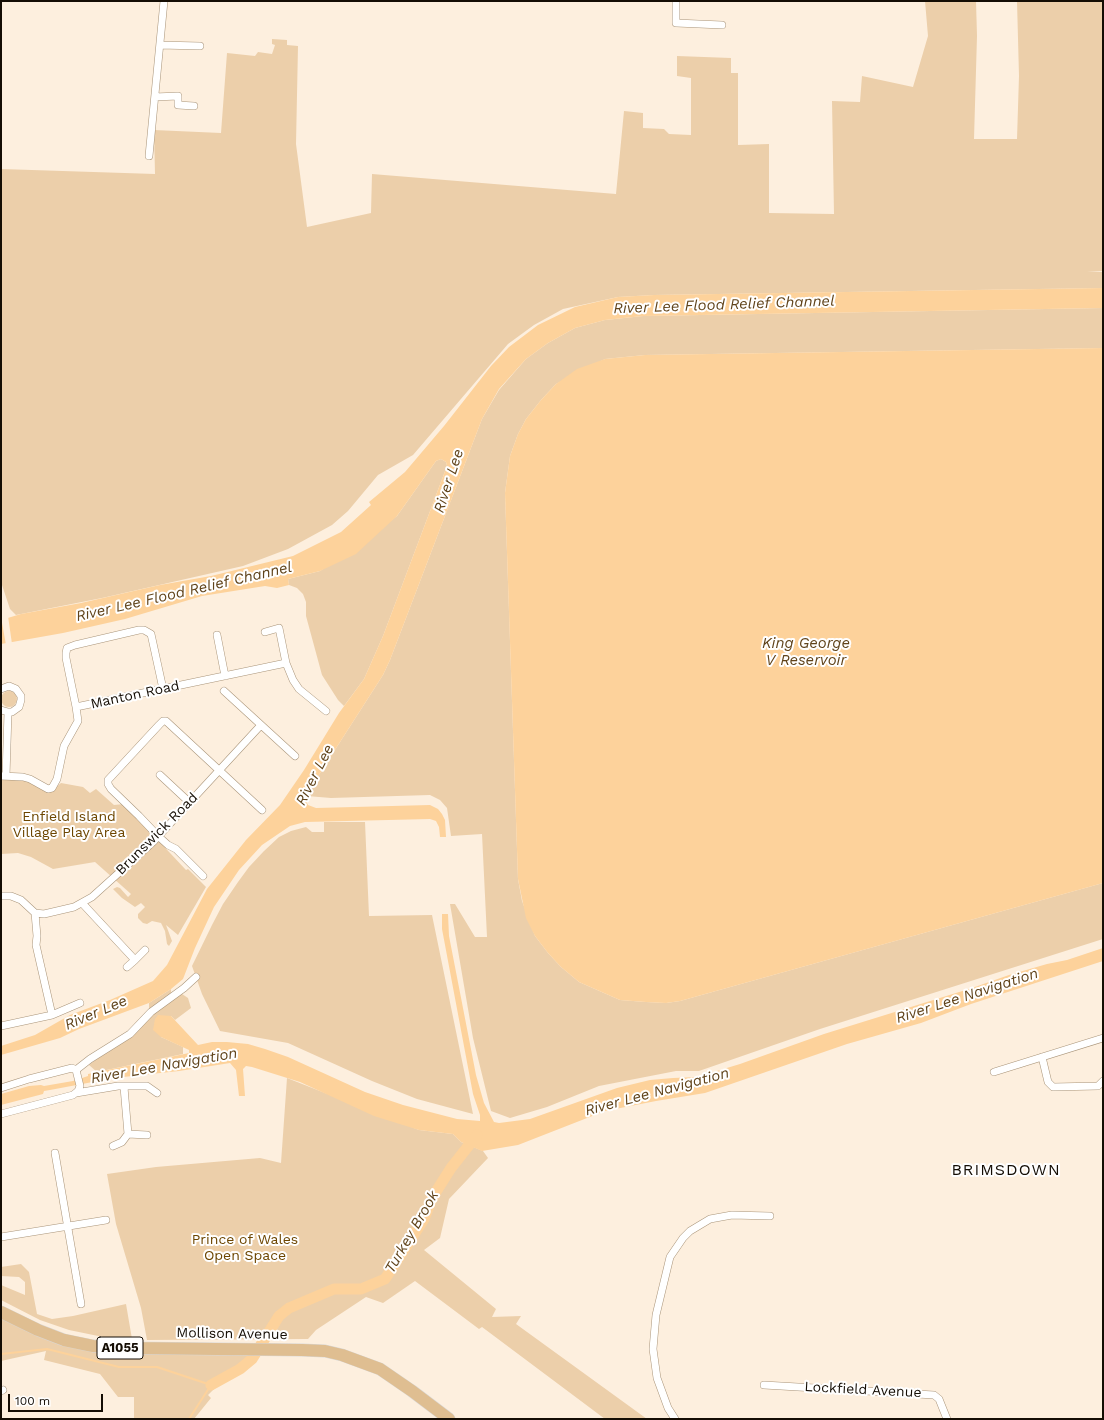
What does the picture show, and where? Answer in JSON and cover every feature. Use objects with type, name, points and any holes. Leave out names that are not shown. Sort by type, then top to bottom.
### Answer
[{"type":"main road","name":"Mollison Avenue","points":[[1,1312],[38,1330],[64,1340],[92,1346],[325,1351],[342,1355],[367,1364],[391,1376],[449,1419]]},
{"type":"street","points":[[149,156],[164,1]]},
{"type":"street","points":[[676,1],[676,23],[722,25]]},
{"type":"street","points":[[160,45],[200,46]]},
{"type":"street","points":[[154,97],[178,96],[178,105],[194,106]]},
{"type":"street","points":[[264,632],[279,628],[286,663],[292,680],[299,689],[326,711]]},
{"type":"street","points":[[76,707],[66,658],[67,648],[139,630],[144,630],[151,634],[163,689]]},
{"type":"street","points":[[217,635],[225,676]]},
{"type":"street","name":"Manton Road","points":[[4,776],[30,779],[48,789],[52,788],[57,779],[64,746],[78,721],[76,707],[286,663]]},
{"type":"street","points":[[1,689],[9,683],[19,692],[21,700],[19,707],[12,712],[5,711],[4,776]]},
{"type":"street","points":[[224,691],[295,756]]},
{"type":"street","points":[[204,876],[176,849],[168,845],[158,836],[111,790],[108,780],[163,721],[171,725],[262,810]]},
{"type":"street","name":"Brunswick Road","points":[[35,913],[44,914],[74,907],[92,897],[158,836],[261,725]]},
{"type":"street","points":[[160,775],[189,802]]},
{"type":"street","points":[[1,896],[11,896],[21,900],[35,913],[37,936],[36,945],[52,1015]]},
{"type":"street","points":[[82,903],[135,960]]},
{"type":"street","points":[[127,967],[145,950]]},
{"type":"street","points":[[78,1074],[90,1059],[130,1034],[151,1012],[184,988],[196,977]]},
{"type":"street","points":[[1,1026],[52,1015],[80,1003]]},
{"type":"street","points":[[994,1072],[1103,1038]]},
{"type":"street","points":[[1042,1057],[1048,1082],[1053,1087],[1098,1086],[1103,1081]]},
{"type":"street","points":[[1,1088],[72,1068],[78,1074],[80,1086],[80,1089],[76,1093]]},
{"type":"street","points":[[1,1114],[76,1093],[118,1086],[147,1086],[157,1093]]},
{"type":"street","points":[[113,1146],[122,1142],[128,1134],[124,1087]]},
{"type":"street","points":[[128,1134],[147,1135]]},
{"type":"street","points":[[56,1153],[81,1304]]},
{"type":"street","points":[[675,1419],[668,1408],[657,1378],[653,1349],[653,1334],[656,1315],[670,1257],[683,1238],[690,1231],[710,1220],[732,1215],[770,1216]]},
{"type":"street","points":[[1,1237],[106,1220]]},
{"type":"street","name":"Lockfield Avenue","points":[[764,1386],[934,1395],[939,1399],[947,1419]]},
{"type":"green space","points":[[925,1],[976,1],[977,36],[974,139],[1017,139],[1019,76],[1017,1],[1103,1],[1103,271],[1087,272],[1103,272],[1103,288],[654,295],[618,297],[563,309],[534,325],[508,344],[413,455],[378,475],[348,511],[332,525],[288,549],[243,566],[102,598],[16,615],[10,609],[1,582],[1,169],[155,174],[154,130],[221,133],[227,53],[255,56],[258,52],[272,54],[275,45],[272,44],[272,39],[287,40],[287,45],[298,46],[296,144],[307,227],[371,213],[372,174],[616,194],[624,111],[643,113],[643,128],[664,129],[669,134],[691,135],[691,78],[677,76],[677,56],[731,58],[731,73],[738,73],[738,145],[769,144],[769,213],[834,214],[832,101],[860,102],[862,76],[913,87],[928,36]]},
{"type":"green space","points":[[1103,308],[1103,348],[645,355],[605,359],[556,384],[526,419],[518,434],[510,456],[505,493],[518,879],[522,901],[535,936],[561,967],[579,982],[620,1000],[666,1003],[680,1001],[1103,883],[1103,939],[820,1029],[699,1071],[676,1071],[599,1086],[547,1107],[510,1118],[491,1111],[473,1038],[450,904],[455,904],[475,937],[487,937],[482,834],[451,836],[447,808],[440,800],[430,795],[331,798],[307,796],[315,781],[383,675],[482,419],[499,390],[526,359],[548,343],[575,328],[605,320],[643,316]]},
{"type":"green space","points":[[441,459],[446,462],[447,466],[383,636],[364,679],[344,706],[338,700],[322,675],[306,616],[306,602],[303,594],[297,588],[289,585],[288,579],[320,571],[397,516],[436,461]]},
{"type":"green space","points":[[6,691],[12,691],[17,696],[15,705],[12,707],[6,707],[1,702],[1,696]]},
{"type":"green space","name":"Enfield Island Village Play Area","points":[[1,779],[27,781],[53,790],[61,783],[83,787],[90,793],[96,789],[114,805],[124,804],[186,870],[188,869],[206,887],[178,935],[166,925],[172,941],[169,946],[167,944],[165,931],[161,923],[152,921],[147,924],[143,923],[138,918],[138,914],[145,907],[141,903],[135,907],[122,898],[113,889],[117,887],[120,888],[128,897],[131,894],[95,862],[53,869],[31,857],[18,853],[1,854]]},
{"type":"green space","points":[[324,822],[365,822],[369,916],[432,915],[473,1114],[417,1099],[372,1081],[288,1043],[220,1031],[202,994],[192,966],[212,925],[223,904],[249,867],[279,837],[291,831],[306,827],[312,832],[324,832]]},
{"type":"green space","points":[[171,989],[171,999],[182,994],[188,998],[191,1008],[175,1020],[171,1016],[161,1037],[183,1047],[183,1054],[97,1072],[89,1065],[149,1017],[149,1003]]},
{"type":"green space","name":"Prince of Wales Open Space","points":[[287,1078],[419,1130],[453,1134],[461,1142],[483,1151],[488,1158],[449,1199],[440,1238],[424,1250],[496,1309],[492,1317],[521,1316],[516,1324],[647,1419],[605,1419],[482,1327],[479,1329],[415,1281],[383,1303],[366,1297],[316,1330],[308,1339],[147,1340],[141,1308],[116,1224],[107,1174],[156,1167],[260,1158],[281,1163]]},
{"type":"green space","points":[[21,1264],[29,1272],[37,1314],[52,1319],[73,1316],[126,1304],[132,1339],[108,1338],[69,1330],[40,1320],[1,1300],[1,1285],[25,1295],[25,1282],[19,1277],[1,1276],[1,1267]]},
{"type":"green space","points":[[1,1317],[72,1345],[108,1353],[125,1352],[136,1359],[138,1351],[259,1356],[253,1364],[242,1372],[218,1385],[208,1395],[211,1398],[194,1419],[134,1419],[134,1397],[118,1397],[100,1374],[44,1360],[46,1351],[1,1361]]},
{"type":"water","points":[[1103,288],[1103,308],[643,316],[605,320],[575,328],[548,343],[526,359],[499,389],[482,419],[390,660],[383,675],[315,781],[307,796],[306,801],[308,805],[316,808],[430,805],[438,809],[445,820],[446,837],[440,837],[439,827],[436,821],[430,819],[305,822],[290,826],[262,845],[239,870],[214,907],[195,948],[183,979],[171,989],[149,1003],[79,1029],[60,1038],[1,1055],[1,1046],[35,1035],[70,1015],[110,1000],[153,981],[167,965],[207,889],[246,840],[280,805],[304,770],[339,713],[364,679],[383,636],[447,466],[446,462],[441,459],[436,461],[397,516],[356,554],[320,571],[288,579],[289,585],[277,588],[265,586],[202,596],[125,619],[63,633],[1,644],[1,620],[21,614],[211,576],[293,556],[341,532],[371,505],[369,502],[405,472],[444,426],[491,366],[509,347],[538,325],[575,307],[618,297],[654,295]]},
{"type":"water","name":"King George V Reservoir","points":[[1103,348],[1103,883],[680,1001],[666,1003],[620,1000],[579,982],[561,967],[535,936],[526,918],[518,879],[505,493],[510,456],[518,434],[526,419],[541,400],[556,384],[577,369],[605,359],[645,355]]},
{"type":"water","name":"River Lee Navigation","points":[[442,914],[448,914],[449,936],[476,1075],[484,1103],[494,1122],[499,1123],[530,1119],[617,1088],[650,1080],[697,1077],[740,1064],[824,1034],[1009,975],[1067,960],[1103,948],[1103,961],[971,1004],[921,1023],[847,1044],[705,1093],[605,1111],[518,1145],[482,1151],[461,1142],[453,1134],[419,1130],[374,1116],[300,1082],[252,1067],[246,1066],[243,1069],[245,1096],[239,1096],[236,1070],[230,1063],[179,1071],[114,1078],[44,1091],[43,1094],[1,1105],[1,1094],[29,1086],[44,1086],[73,1081],[88,1076],[88,1074],[189,1053],[189,1050],[161,1037],[153,1030],[155,1019],[158,1015],[171,1016],[198,1045],[212,1042],[248,1044],[288,1057],[365,1092],[403,1105],[457,1119],[480,1121],[480,1115],[473,1094],[442,929]]},
{"type":"pier","points":[[8,616],[12,644],[6,645],[1,617]]},
{"type":"waterway","name":"Turkey Brook","points":[[211,1385],[240,1369],[252,1359],[279,1316],[289,1308],[334,1289],[361,1289],[385,1279],[424,1219],[432,1198],[451,1168],[477,1135]]},
{"type":"waterway","points":[[1,1354],[47,1349],[119,1367],[157,1367],[211,1385],[189,1419]]},
{"type":"district","name":"BRIMSDOWN","points":[[1006,1170]]},
{"type":"water label","name":"River Lee Flood Relief Channel","points":[[724,305]]},
{"type":"water label","name":"River Lee","points":[[449,481]]},
{"type":"water label","name":"River Lee Flood Relief Channel","points":[[184,592]]},
{"type":"water label","name":"River Lee","points":[[315,775]]},
{"type":"water label","name":"River Lee","points":[[96,1013]]}]
